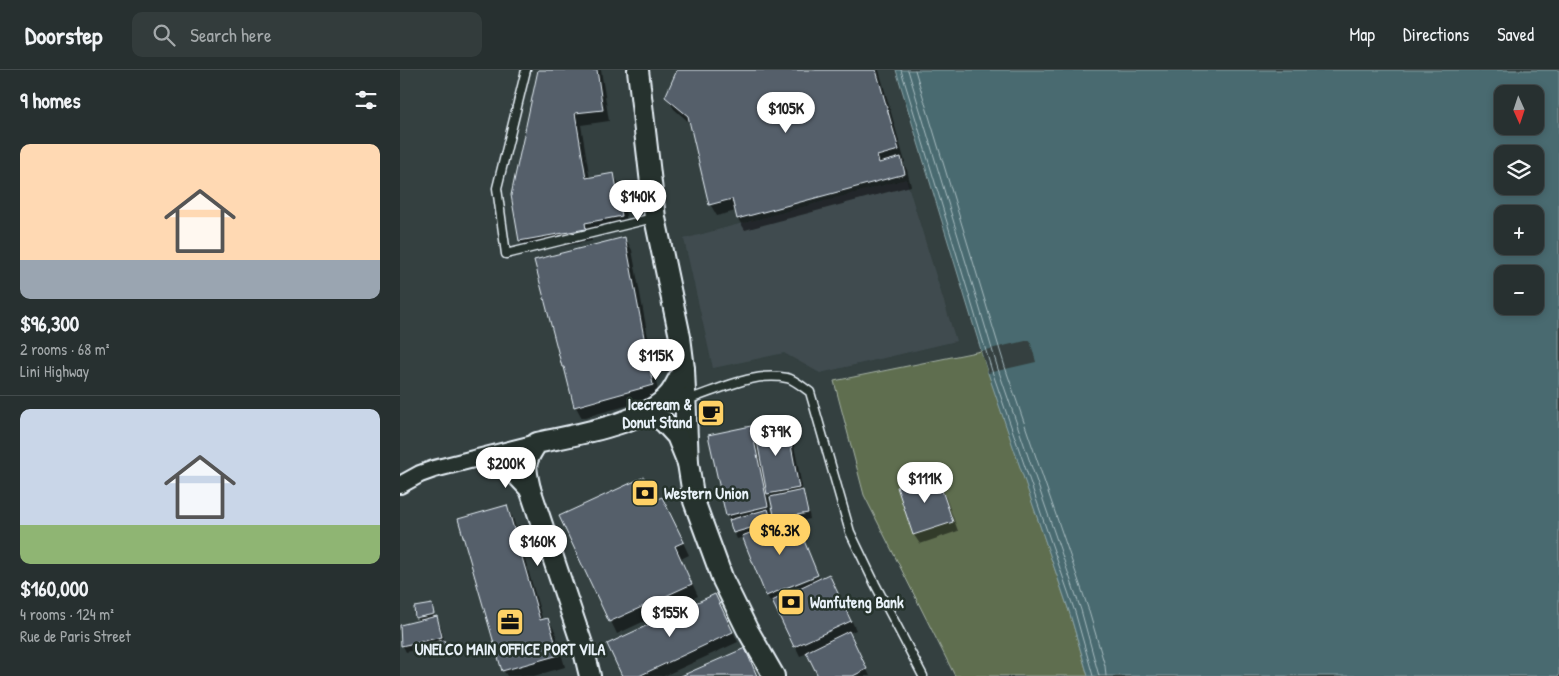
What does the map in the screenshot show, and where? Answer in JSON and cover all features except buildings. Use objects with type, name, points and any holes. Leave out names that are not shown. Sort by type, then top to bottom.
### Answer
[{"type":"street","points":[[638,70],[655,218],[680,337],[684,368],[688,463],[694,501],[723,580],[774,676]]},
{"type":"street","points":[[400,486],[420,474],[474,460],[532,450],[618,424],[648,411],[668,396],[684,368]]},
{"type":"street","points":[[648,411],[665,423],[677,436],[688,463]]},
{"type":"street","points":[[532,450],[525,468],[530,489],[583,647],[590,676]]},
{"type":"street","points":[[474,460],[498,465],[514,472],[530,489]]},
{"type":"lane","points":[[526,70],[496,188],[506,254],[655,218]]},
{"type":"lane","points":[[685,401],[750,379],[769,376],[788,378],[810,392],[850,532],[875,584],[924,676]]},
{"type":"shaded area","points":[[906,179],[956,341],[820,373],[784,353],[713,368],[684,239]]},
{"type":"green space","points":[[981,351],[1070,614],[1088,676],[955,676],[864,495],[834,381]]},
{"type":"water","points":[[896,70],[1559,70],[1559,676],[1088,676],[1070,614],[988,373]]},
{"type":"pier","points":[[1030,340],[1036,362],[988,373],[981,351]]},
{"type":"place","name":"Icecream & Donut Stand","points":[[711,413]]},
{"type":"place","name":"Western Union","points":[[645,493]]},
{"type":"place","name":"Wanfuteng Bank","points":[[791,602]]},
{"type":"place","name":"UNELCO MAIN OFFICE PORT VILA","points":[[510,622]]}]
